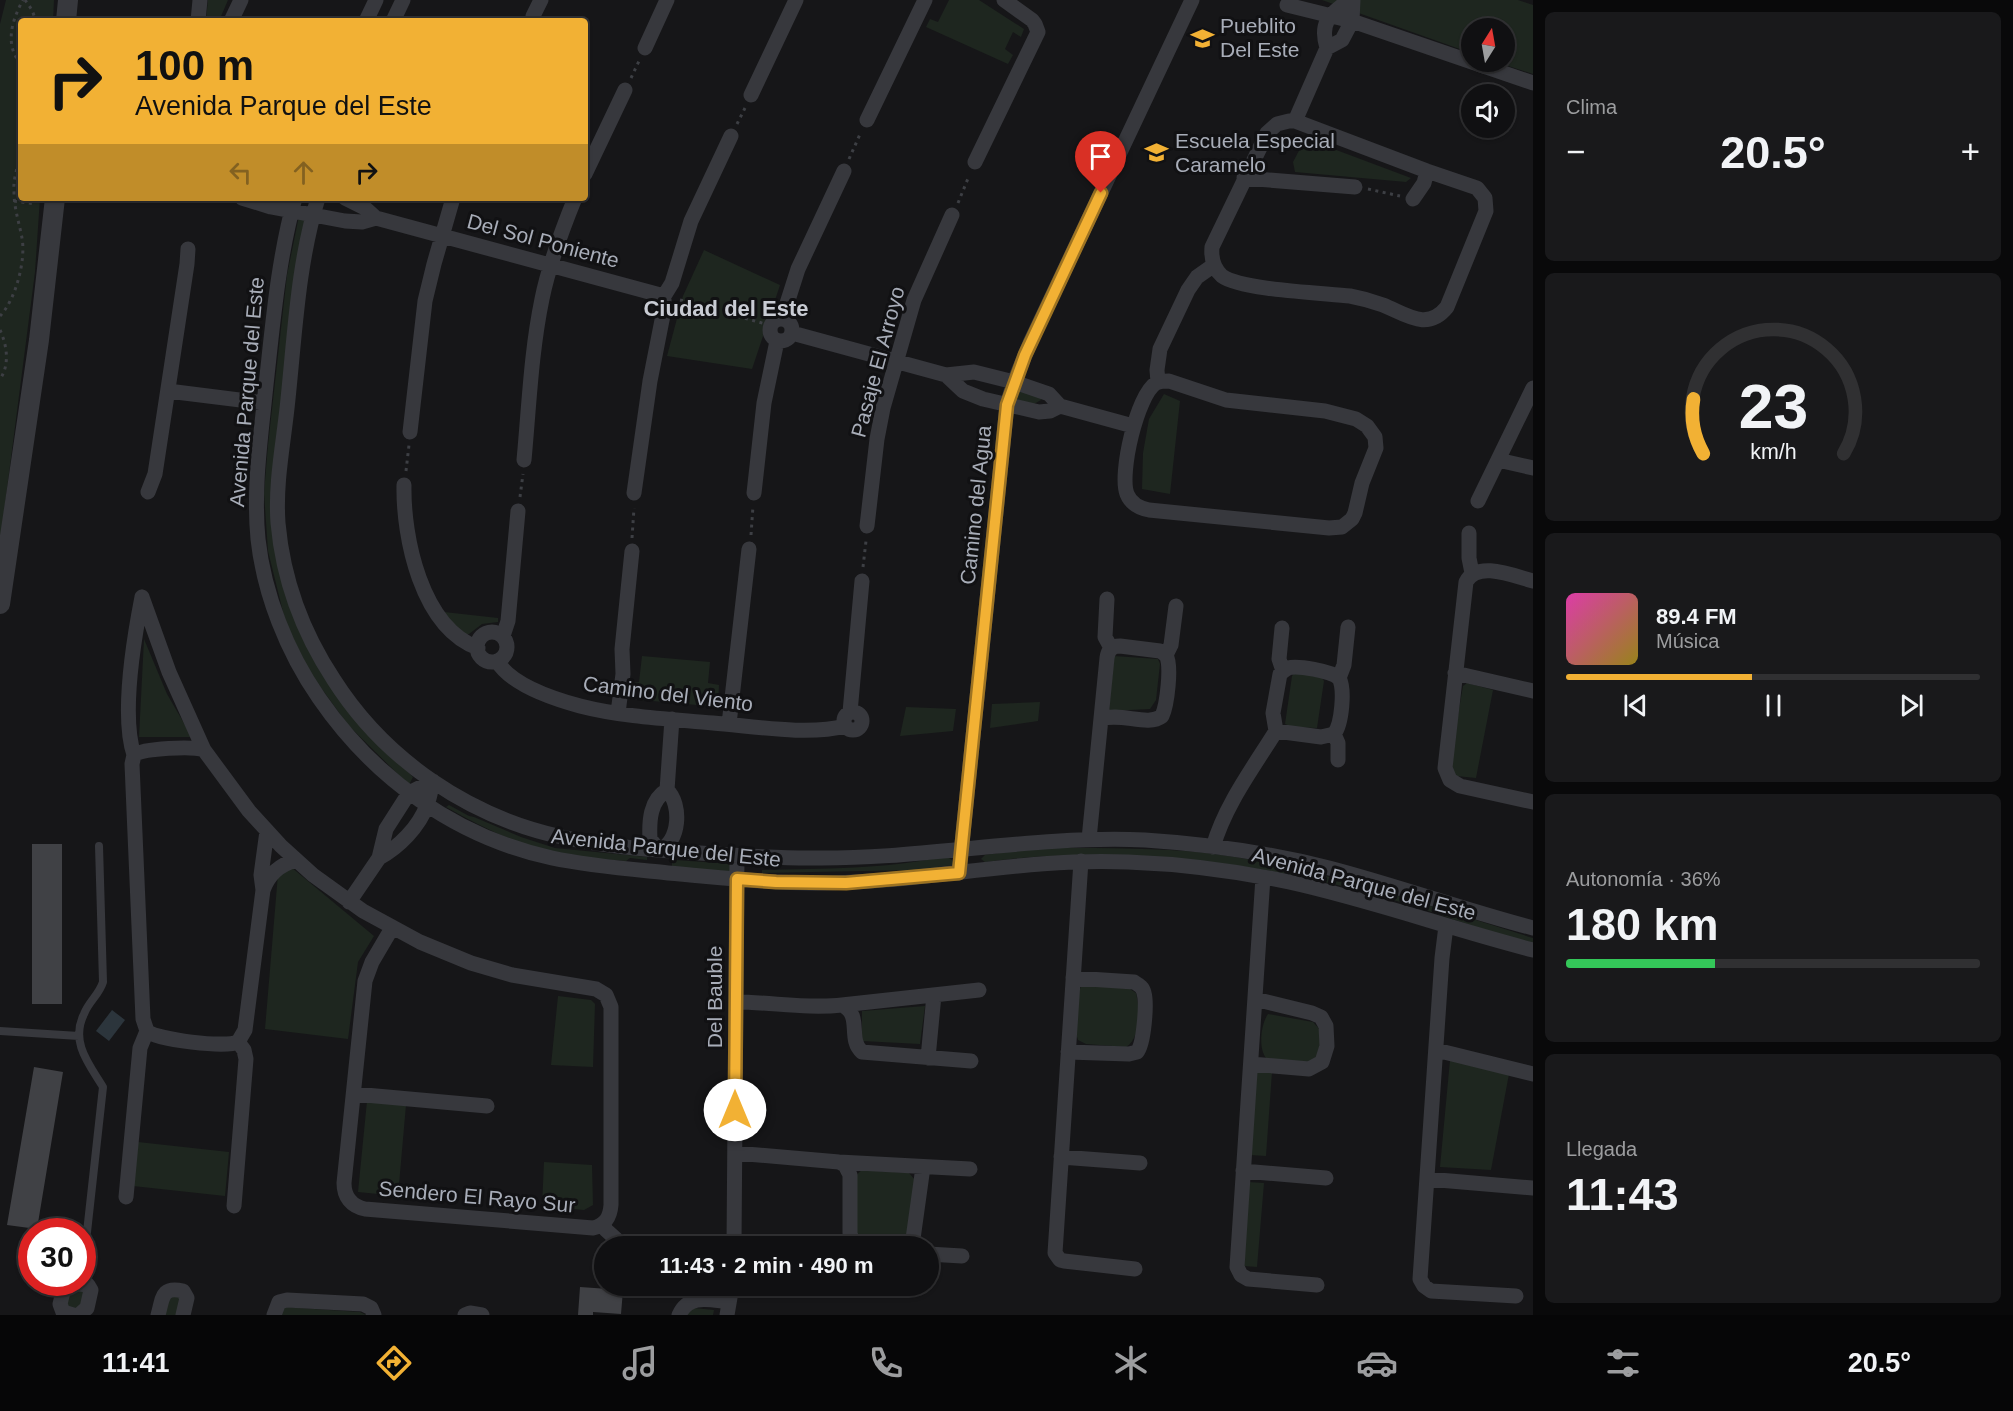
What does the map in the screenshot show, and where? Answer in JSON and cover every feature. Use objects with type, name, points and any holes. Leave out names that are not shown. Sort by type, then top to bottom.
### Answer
[{"type":"street","points":[[66,18],[68,0]]},
{"type":"street","points":[[198,18],[200,0]]},
{"type":"street","points":[[232,18],[241,0]]},
{"type":"street","points":[[367,18],[376,0]]},
{"type":"street","points":[[394,18],[403,0]]},
{"type":"street","points":[[533,16],[541,0]]},
{"type":"street","points":[[645,48],[667,0]]},
{"type":"street","points":[[751,95],[796,0]]},
{"type":"street","points":[[867,120],[925,0]]},
{"type":"street","points":[[975,162],[1036,40],[1037,28],[1032,20],[1004,0]]},
{"type":"street","name":"Camino del Agua","points":[[959,873],[1007,405],[1035,332],[1192,0]]},
{"type":"street","points":[[1327,48],[1323,34],[1330,15],[1351,0]]},
{"type":"street","points":[[1295,121],[1327,48],[1342,40],[1352,21],[1351,0]]},
{"type":"street","points":[[1287,5],[1352,21],[1533,83]]},
{"type":"street","points":[[588,168],[625,90]]},
{"type":"street","points":[[1295,121],[1427,171],[1471,185],[1482,192],[1486,212],[1447,307],[1437,316],[1431,319],[1416,320],[1383,305],[1350,296],[1247,284],[1226,278],[1217,270],[1212,259],[1212,247],[1267,133],[1277,124],[1295,121]]},
{"type":"street","points":[[634,493],[650,381],[664,310],[664,296],[672,283],[691,221],[731,136]]},
{"type":"street","points":[[776,322],[791,325],[792,333],[785,341],[777,341],[771,336],[776,322],[798,269],[844,171]]},
{"type":"street","points":[[1413,199],[1424,183],[1427,171]]},
{"type":"street","points":[[1244,178],[1355,187]]},
{"type":"street","points":[[0,604],[39,340],[48,201]]},
{"type":"street","name":"Del Sol Poniente","points":[[252,201],[271,207],[293,204],[313,214],[345,221],[362,222],[376,218]]},
{"type":"street","name":"Avenida Parque del Este","points":[[317,201],[302,272],[279,476],[278,521],[286,572],[293,597],[309,636],[340,690],[388,746],[433,781],[481,809],[533,829],[587,842],[737,855],[852,858],[925,853],[1019,842],[1089,839],[1213,847],[1327,868],[1533,928]]},
{"type":"street","name":"Del Sol Poniente","points":[[351,201],[365,208],[376,218],[664,296]]},
{"type":"street","points":[[410,432],[426,301],[452,201]]},
{"type":"street","points":[[524,460],[537,328],[551,265],[574,201]]},
{"type":"street","name":"Avenida Parque del Este","points":[[293,204],[278,276],[260,445],[256,514],[261,559],[278,618],[299,664],[329,712],[365,754],[427,806],[469,829],[518,848],[572,861],[656,872],[737,879],[846,883],[1030,864],[1081,861],[1163,863],[1263,877],[1330,892],[1533,950]]},
{"type":"street","name":"Pasaje El Arroyo","points":[[867,526],[879,423],[920,283],[952,215]]},
{"type":"street","points":[[148,492],[155,474],[188,249]]},
{"type":"street","points":[[1158,382],[1160,349],[1178,310],[1192,283],[1205,270],[1214,265]]},
{"type":"street","points":[[792,333],[946,375],[974,372],[1014,382],[1049,394],[1060,406],[1133,426]]},
{"type":"street","points":[[754,493],[764,403],[777,341]]},
{"type":"street","points":[[946,375],[963,391],[983,399],[1039,412],[1050,411],[1060,406]]},
{"type":"street","points":[[1169,381],[1213,397],[1245,403],[1325,411],[1361,421],[1372,431],[1376,442],[1375,454],[1362,483],[1355,513],[1348,524],[1342,527],[1329,528],[1149,510],[1136,506],[1127,496],[1125,482],[1133,426],[1146,393],[1158,382],[1169,381]]},
{"type":"street","points":[[1478,501],[1533,388]]},
{"type":"street","points":[[168,392],[264,404]]},
{"type":"street","points":[[1498,460],[1533,468]]},
{"type":"street","points":[[404,485],[408,539],[423,587],[450,629],[463,641],[478,648],[484,659],[497,661],[504,656],[507,648],[503,636],[508,621],[518,511]]},
{"type":"street","points":[[1469,533],[1469,558],[1472,573]]},
{"type":"street","points":[[729,724],[749,549]]},
{"type":"street","points":[[618,713],[623,674],[623,630],[632,551]]},
{"type":"street","points":[[1533,581],[1483,570],[1472,573],[1468,577],[1445,760],[1450,780],[1460,786],[1533,802]]},
{"type":"street","name":"Camino del Viento","points":[[497,661],[509,674],[544,694],[580,706],[672,719],[817,729],[848,719],[862,580]]},
{"type":"street","points":[[267,831],[261,875],[263,890],[245,1030],[238,1042],[229,1045],[154,1037],[143,1024],[132,764],[134,755],[130,727],[130,676],[142,597],[169,672],[204,750],[232,790],[267,831],[296,860],[349,902],[392,928],[449,955],[494,971],[596,989],[606,995],[610,1006],[611,1205],[609,1216],[603,1224],[613,1236]]},
{"type":"street","points":[[1107,599],[1105,637],[1111,648]]},
{"type":"street","points":[[1101,719],[1119,716],[1151,721],[1162,716],[1165,708],[1169,666],[1166,655],[1171,645],[1176,606]]},
{"type":"street","points":[[1334,734],[1339,724],[1342,690],[1339,678],[1344,665],[1348,627]]},
{"type":"street","points":[[1282,628],[1279,659],[1283,671]]},
{"type":"street","points":[[478,648],[480,639],[486,633],[495,632],[503,636]]},
{"type":"street","points":[[1111,648],[1120,646],[1157,650],[1166,655]]},
{"type":"street","points":[[1089,839],[1107,658],[1111,648]]},
{"type":"street","points":[[1213,847],[1231,804],[1276,731],[1273,713],[1278,678],[1283,671],[1295,667],[1329,672],[1339,678]]},
{"type":"street","points":[[1455,673],[1533,691]]},
{"type":"street","points":[[659,850],[669,845],[674,835],[676,804],[667,790],[672,719]]},
{"type":"street","points":[[1276,731],[1322,736],[1334,734]]},
{"type":"street","points":[[1334,734],[1338,743],[1338,760]]},
{"type":"street","points":[[134,755],[142,751],[194,748],[204,750]]},
{"type":"street","points":[[349,902],[379,858],[386,829],[409,793],[433,781]]},
{"type":"street","points":[[379,858],[402,842],[427,806],[433,781]]},
{"type":"street","points":[[656,872],[659,850],[650,839],[652,809],[657,798],[667,790]]},
{"type":"street","name":"Del Bauble","points":[[734,1236],[737,855]]},
{"type":"street","points":[[263,890],[271,874],[277,868],[296,860]]},
{"type":"street","points":[[1081,861],[1055,1250],[1057,1257],[1064,1261],[1135,1269]]},
{"type":"street","points":[[1263,877],[1237,1262],[1239,1271],[1251,1280],[1317,1285]]},
{"type":"street","points":[[1446,926],[1420,1275],[1424,1286],[1436,1292],[1516,1296]]},
{"type":"street","points":[[392,928],[372,962],[366,981],[354,1094],[487,1106]]},
{"type":"street","points":[[1068,1052],[1129,1054],[1137,1052],[1142,1042],[1145,998],[1141,986],[1134,982],[1073,978]]},
{"type":"street","points":[[736,1002],[842,1005],[979,990]]},
{"type":"street","points":[[928,1058],[934,995]]},
{"type":"street","points":[[1251,1064],[1309,1069],[1322,1062],[1327,1046],[1326,1026],[1321,1017],[1255,999]]},
{"type":"street","points":[[842,1005],[851,1011],[854,1017],[856,1046],[862,1052],[971,1061]]},
{"type":"street","points":[[126,1197],[140,1048],[147,1031]]},
{"type":"street","points":[[234,1206],[246,1059],[244,1050],[238,1042]]},
{"type":"street","points":[[1436,1050],[1533,1074]]},
{"type":"street","name":"Sendero El Rayo Sur","points":[[354,1094],[344,1183],[349,1202],[359,1208],[593,1228],[603,1224]]},
{"type":"street","points":[[735,1153],[839,1162],[970,1169]]},
{"type":"street","points":[[1061,1157],[1140,1163]]},
{"type":"street","points":[[839,1162],[845,1165],[850,1175],[851,1236]]},
{"type":"street","points":[[913,1236],[923,1167]]},
{"type":"street","points":[[1243,1171],[1326,1178]]},
{"type":"street","points":[[1427,1179],[1533,1188]]},
{"type":"street","points":[[939,1255],[962,1256]]},
{"type":"street","points":[[73,1315],[63,1312],[60,1307],[64,1288],[72,1283],[88,1285],[91,1290],[87,1308],[79,1315]]},
{"type":"street","points":[[158,1315],[164,1294],[174,1290],[183,1291],[187,1298],[183,1315]]},
{"type":"street","points":[[679,1315],[683,1308],[693,1300],[699,1299],[728,1309]]},
{"type":"street","points":[[276,1309],[287,1300],[363,1304],[373,1312]]},
{"type":"street","points":[[465,1315],[473,1313],[482,1315]]},
{"type":"lane","points":[[89,1218],[103,1087],[84,1059],[79,1036],[84,1014],[100,993],[103,982],[99,846]]},
{"type":"lane","points":[[0,1031],[79,1036]]},
{"type":"path","points":[[18,60],[15,57],[11,34],[15,13],[24,0],[34,18]]},
{"type":"path","points":[[625,90],[645,48]]},
{"type":"path","points":[[731,136],[751,95]]},
{"type":"path","points":[[844,171],[867,120]]},
{"type":"path","points":[[952,215],[975,162]]},
{"type":"path","points":[[0,316],[19,280],[22,257],[22,239],[14,201],[14,178],[18,165]]},
{"type":"path","points":[[1355,187],[1413,199]]},
{"type":"path","points":[[14,201],[48,201]]},
{"type":"path","points":[[664,296],[776,322]]},
{"type":"path","points":[[0,330],[6,346],[5,372],[0,379]]},
{"type":"path","points":[[404,485],[410,432]]},
{"type":"path","points":[[518,511],[524,460]]},
{"type":"path","points":[[632,551],[634,493]]},
{"type":"path","points":[[749,549],[754,493]]},
{"type":"path","points":[[862,580],[867,526]]},
{"type":"shaded area","points":[[6,0],[54,0],[53,18],[18,18],[18,201],[40,201],[35,272],[0,543],[0,24]]},
{"type":"shaded area","points":[[208,0],[228,0],[220,18],[206,18]]},
{"type":"shaded area","points":[[949,0],[979,0],[1024,29],[1021,37],[1013,32],[1005,49],[1013,55],[1008,64],[926,27],[930,19],[938,22]]},
{"type":"shaded area","points":[[1322,0],[1518,0],[1533,5],[1533,74],[1515,68],[1515,18],[1461,18],[1461,49]]},
{"type":"shaded area","points":[[1308,141],[1411,178],[1406,182],[1295,172],[1293,162],[1302,145]]},
{"type":"shaded area","points":[[306,215],[275,448],[298,622],[397,761],[413,777],[410,783],[407,783],[348,725],[309,671],[286,624],[268,551],[264,493],[287,275],[299,216]]},
{"type":"shaded area","points":[[704,250],[780,285],[752,369],[667,356],[683,296]]},
{"type":"shaded area","points":[[1019,390],[1040,396],[1041,400],[1032,405],[1017,402]]},
{"type":"shaded area","points":[[1164,394],[1180,401],[1170,494],[1142,489],[1143,453],[1149,419]]},
{"type":"shaded area","points":[[444,612],[498,618],[498,622],[482,624],[469,634],[461,634]]},
{"type":"shaded area","points":[[144,639],[167,694],[192,737],[139,737]]},
{"type":"shaded area","points":[[642,656],[710,662],[708,683],[719,685],[718,704],[708,706],[630,699],[632,683],[639,682]]},
{"type":"shaded area","points":[[1114,656],[1158,659],[1160,664],[1156,700],[1150,709],[1109,711]]},
{"type":"shaded area","points":[[1296,672],[1322,678],[1324,681],[1317,728],[1293,727],[1285,724],[1292,676]]},
{"type":"shaded area","points":[[1467,683],[1493,690],[1476,778],[1456,776],[1449,768],[1463,686]]},
{"type":"shaded area","points":[[1040,702],[1038,721],[990,728],[992,704]]},
{"type":"shaded area","points":[[906,707],[956,709],[953,731],[900,736]]},
{"type":"shaded area","points":[[449,805],[469,816],[555,848],[647,857],[647,860],[630,858],[626,861],[552,853],[511,840],[485,828],[446,807]]},
{"type":"shaded area","points":[[1056,848],[1188,851],[1249,859],[1331,877],[1412,900],[1533,938],[1533,945],[1366,892],[1254,868],[1120,855],[1030,857],[985,862],[981,859],[985,855]]},
{"type":"shaded area","points":[[946,856],[952,860],[953,865],[916,870],[762,873],[762,870],[900,864]]},
{"type":"shaded area","points":[[676,860],[732,864],[730,872],[672,867],[672,862]]},
{"type":"shaded area","points":[[291,867],[374,936],[358,962],[348,1039],[265,1029],[278,874]]},
{"type":"shaded area","points":[[1089,984],[1130,989],[1136,993],[1139,1015],[1137,1030],[1131,1043],[1126,1047],[1086,1044],[1078,1040],[1076,1033],[1078,992],[1081,987]]},
{"type":"shaded area","points":[[558,996],[591,1000],[595,1004],[593,1067],[551,1065]]},
{"type":"shaded area","points":[[925,1006],[920,1044],[862,1041],[862,1011]]},
{"type":"shaded area","points":[[112,1010],[125,1020],[109,1041],[96,1031]]},
{"type":"shaded area","points":[[1268,1014],[1313,1022],[1323,1033],[1315,1064],[1266,1058],[1261,1036]]},
{"type":"shaded area","points":[[1450,1060],[1509,1074],[1491,1170],[1440,1167]]},
{"type":"shaded area","points":[[1257,1071],[1272,1072],[1266,1156],[1250,1155]]},
{"type":"shaded area","points":[[367,1101],[406,1105],[398,1196],[358,1192]]},
{"type":"shaded area","points":[[138,1142],[229,1152],[225,1196],[133,1186]]},
{"type":"shaded area","points":[[544,1162],[592,1165],[593,1205],[584,1210],[542,1206]]},
{"type":"shaded area","points":[[862,1170],[909,1173],[915,1180],[908,1236],[856,1236],[855,1176]]},
{"type":"shaded area","points":[[1248,1182],[1264,1183],[1257,1267],[1244,1266]]},
{"type":"shaded area","points":[[182,1294],[179,1315],[162,1315],[167,1295]]},
{"type":"shaded area","points":[[66,1296],[84,1296],[83,1308],[65,1310]]},
{"type":"shaded area","points":[[283,1307],[360,1312],[366,1315],[279,1315]]},
{"type":"shaded area","points":[[694,1308],[714,1310],[713,1315],[686,1315]]},
{"type":"building","points":[[32,844],[62,844],[62,1004],[32,1004]]},
{"type":"building","points":[[34,1067],[63,1072],[39,1218],[18,1218],[18,1226],[7,1225]]},
{"type":"building","points":[[580,1287],[594,1288],[594,1296],[622,1296],[621,1314],[593,1312],[593,1315],[578,1315]]},
{"type":"place","name":"Pueblito Del Este","points":[[1202,38]]},
{"type":"place","name":"Escuela Especial Caramelo","points":[[1157,153]]},
{"type":"district","name":"Ciudad del Este","points":[[726,308]]},
{"type":"route","points":[[735,1110],[737,879],[846,883],[959,873],[1007,405],[1025,355],[1101,193]]}]
